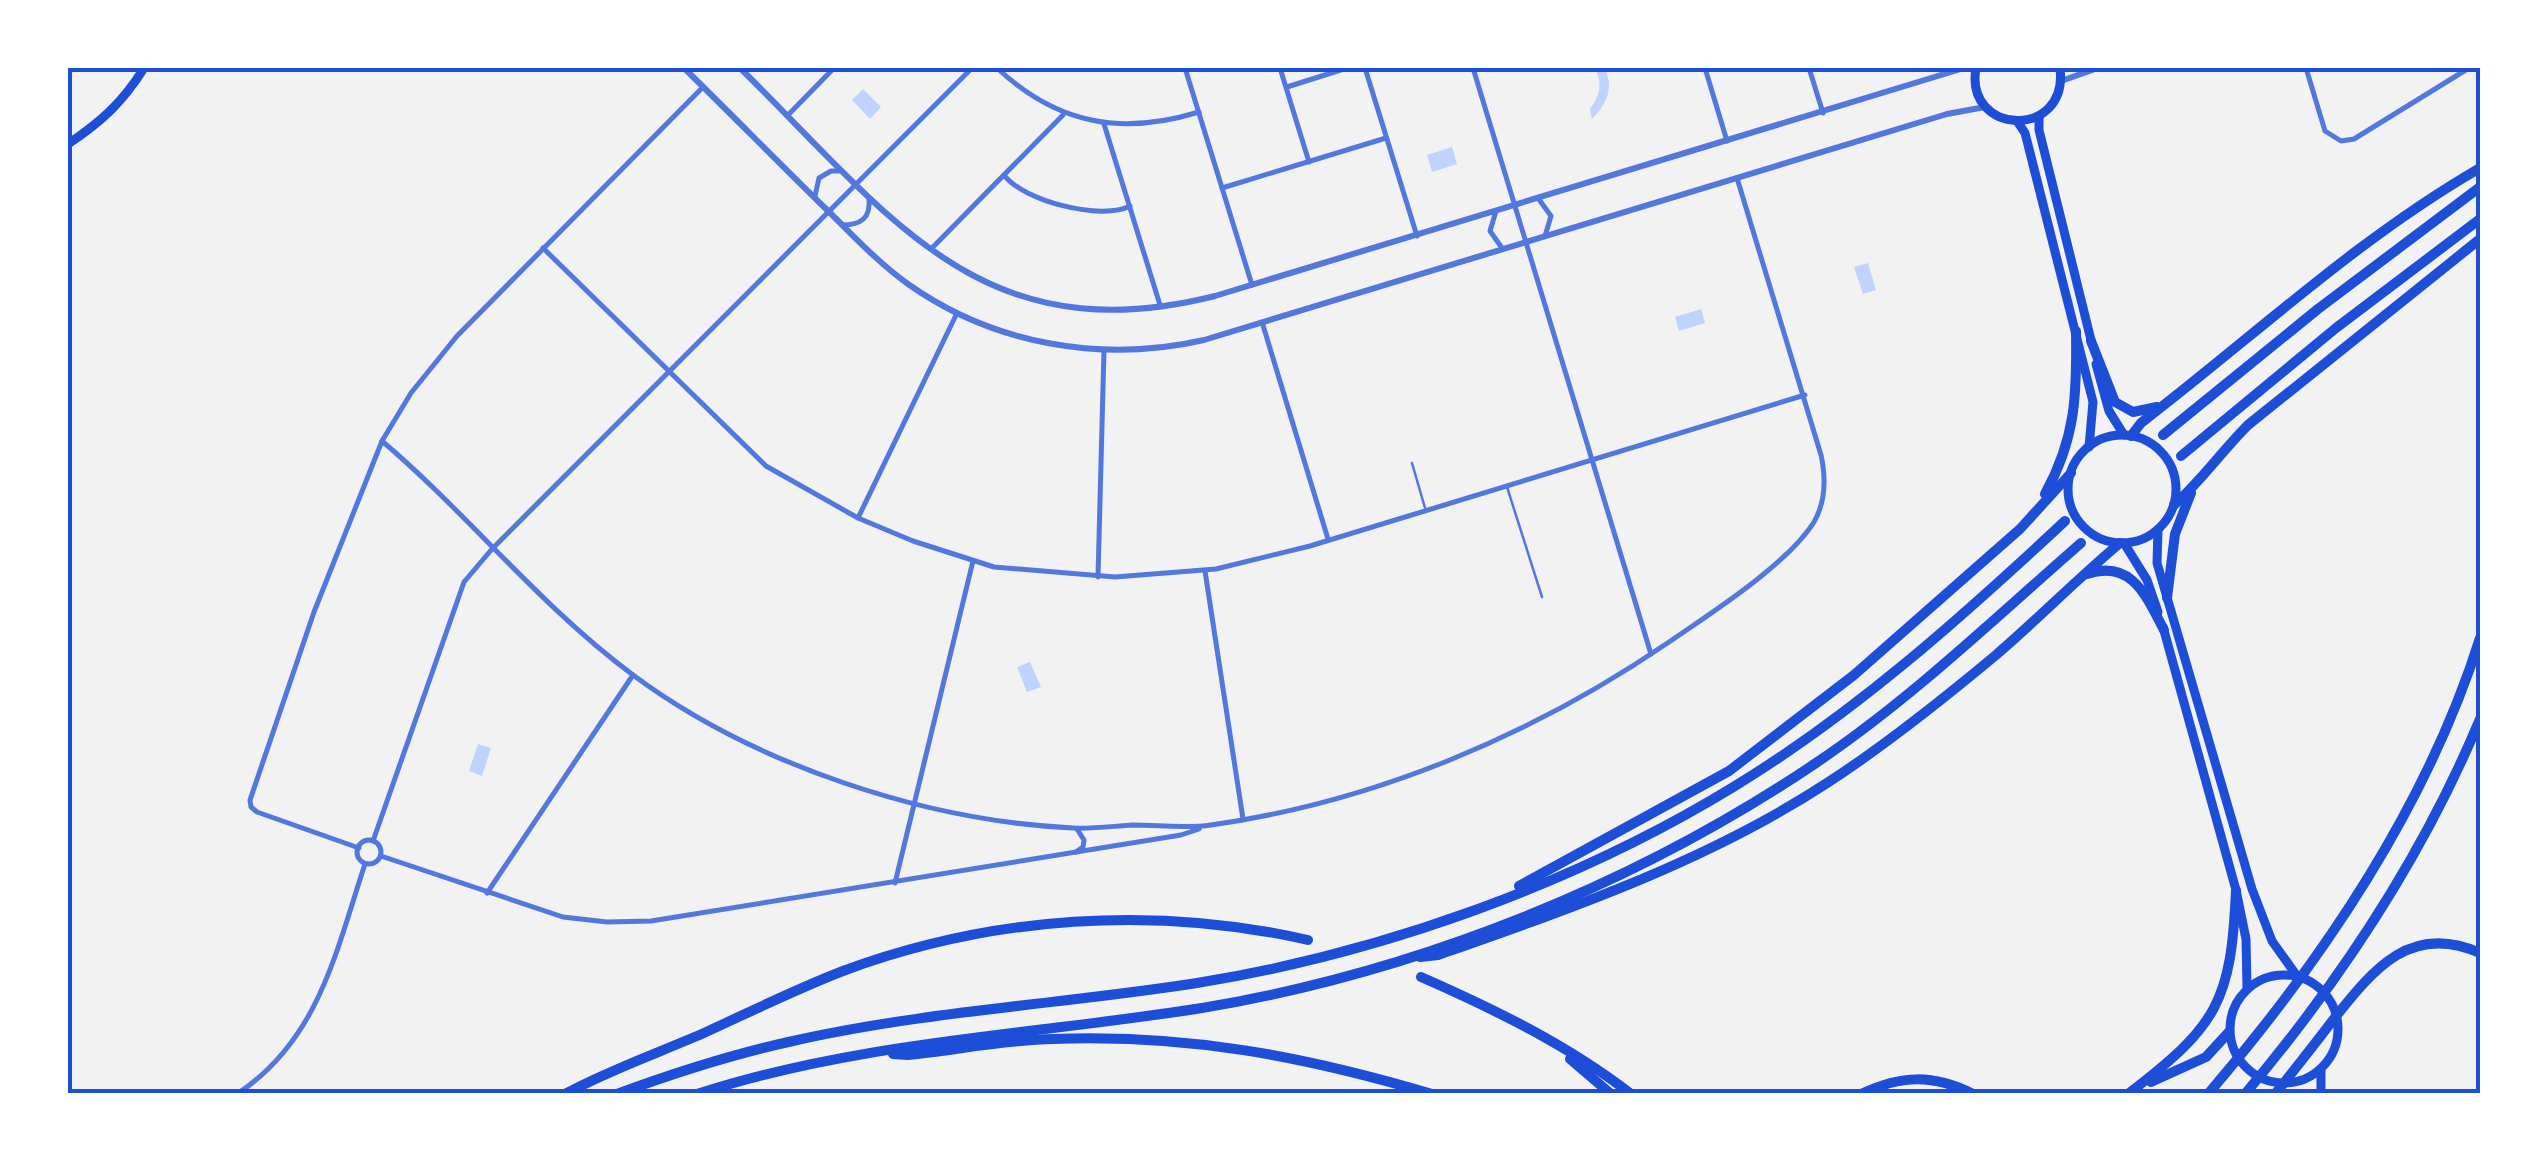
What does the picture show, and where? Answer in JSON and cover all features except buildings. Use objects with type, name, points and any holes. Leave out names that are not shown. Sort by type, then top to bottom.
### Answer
[{"type":"highway","points":[[2128,436],[2393,222],[2480,168]]},
{"type":"highway","points":[[2163,435],[2318,309],[2480,186]]},
{"type":"highway","points":[[2181,456],[2336,328],[2480,219]]},
{"type":"highway","points":[[2174,506],[2248,425],[2480,239]]},
{"type":"highway","points":[[2039,506],[2059,470],[2071,435],[2076,402],[2076,332]]},
{"type":"highway","points":[[2091,341],[2115,402],[2124,410],[2141,412],[2167,403]]},
{"type":"highway","points":[[1494,901],[1729,771],[1854,675],[2020,529],[2071,473]]},
{"type":"highway","points":[[2167,598],[2175,534],[2192,488]]},
{"type":"highway","points":[[617,1094],[670,1074],[793,1041],[924,1018],[1198,983],[1313,959],[1494,901],[1604,859],[1736,786],[1865,697],[1976,604],[2065,521]]},
{"type":"highway","points":[[696,1094],[804,1064],[1203,1008],[1321,983],[1399,960],[1556,904],[1681,845],[1818,762],[1879,716],[2081,543]]},
{"type":"highway","points":[[1399,960],[1438,955],[1616,891],[1755,825],[1826,784],[1894,736],[1998,653],[2122,543]]},
{"type":"highway","points":[[2081,576],[2098,570],[2116,570],[2132,576],[2164,630]]},
{"type":"highway","points":[[2208,1094],[2269,1023],[2329,938],[2406,810],[2438,744],[2480,638]]},
{"type":"highway","points":[[2246,1094],[2352,956],[2416,851],[2480,719]]},
{"type":"highway","points":[[2130,1094],[2180,1053],[2207,1023],[2224,988],[2231,962],[2236,890]]},
{"type":"highway","points":[[565,1094],[842,971],[914,948],[987,932],[1038,924],[1172,920],[1265,930],[1308,940]]},
{"type":"highway","points":[[2277,1088],[2372,973],[2391,958],[2418,945],[2446,943],[2480,952]]},
{"type":"highway","points":[[1421,977],[1482,1004],[1547,1040],[1631,1094]]},
{"type":"highway","points":[[2130,1094],[2206,1057],[2229,1032]]},
{"type":"highway","points":[[872,1052],[908,1055],[1048,1039],[1174,1041],[1273,1052],[1432,1094]]},
{"type":"highway","points":[[1547,1040],[1611,1094]]},
{"type":"highway","points":[[1860,1094],[1885,1082],[1917,1077],[1936,1079],[1974,1094]]},
{"type":"highway","points":[[1382,1079],[1416,1094]]},
{"type":"main road","points":[[68,144],[118,106],[144,68]]},
{"type":"main road","points":[[1976,68],[1975,86],[1985,107],[1994,115],[2017,122],[2038,116],[2050,107],[2061,81],[2060,68]]},
{"type":"main road","points":[[2038,116],[2038,130],[2109,411],[2128,436]]},
{"type":"main road","points":[[2017,122],[2024,134],[2093,402],[2089,446],[2071,473],[2071,506],[2083,526],[2097,537],[2122,543],[2141,540],[2158,530],[2174,506],[2176,483],[2161,452],[2145,440],[2128,436],[2108,437],[2089,446]]},
{"type":"main road","points":[[2158,530],[2157,563],[2252,889],[2272,940],[2297,976]]},
{"type":"main road","points":[[2122,543],[2147,580],[2164,630],[2236,890],[2246,939],[2248,988]]},
{"type":"main road","points":[[2277,1088],[2321,1069],[2330,1059],[2338,1038],[2336,1013],[2326,995],[2297,976],[2276,975],[2248,988],[2233,1008],[2229,1032],[2234,1051],[2246,1068],[2277,1088],[2287,1094]]},
{"type":"main road","points":[[2320,1094],[2321,1069]]},
{"type":"street","points":[[684,68],[884,266],[911,286],[957,312],[1037,342],[1104,350],[1169,348],[1963,110],[1985,107]]},
{"type":"street","points":[[740,68],[928,250],[982,282],[1026,299],[1104,312],[1162,308],[1252,285],[1964,68]]},
{"type":"street","points":[[788,115],[834,68]]},
{"type":"street","points":[[372,841],[464,582],[492,549],[972,68]]},
{"type":"street","points":[[997,68],[1032,97],[1063,115],[1103,123],[1149,124],[1199,112]]},
{"type":"street","points":[[1185,68],[1252,285]]},
{"type":"street","points":[[1280,68],[1309,162]]},
{"type":"street","points":[[1287,88],[1347,68]]},
{"type":"street","points":[[1365,68],[1418,236]]},
{"type":"street","points":[[1473,68],[1651,654]]},
{"type":"street","points":[[1705,68],[1727,141]]},
{"type":"street","points":[[1809,68],[1823,113]]},
{"type":"street","points":[[2061,81],[2098,68]]},
{"type":"street","points":[[2306,68],[2325,131],[2341,141],[2354,139],[2469,68]]},
{"type":"street","points":[[358,848],[256,812],[250,800],[314,612],[382,441],[410,393],[456,336],[703,87]]},
{"type":"street","points":[[928,250],[1063,115]]},
{"type":"street","points":[[1103,123],[1162,308]]},
{"type":"street","points":[[1222,188],[1386,138]]},
{"type":"street","points":[[815,198],[816,184],[824,174],[844,171]]},
{"type":"street","points":[[1004,175],[1010,183],[1068,207],[1110,212],[1130,206]]},
{"type":"street","points":[[380,856],[563,916],[607,922],[651,921],[1181,835],[1367,789],[1469,752],[1553,712],[1651,654],[1741,590],[1782,556],[1813,523],[1820,508],[1825,474],[1805,395],[1737,178]]},
{"type":"street","points":[[842,225],[865,220],[869,214],[868,194]]},
{"type":"street","points":[[1538,198],[1551,216],[1545,236]]},
{"type":"street","points":[[1496,211],[1490,231],[1502,248]]},
{"type":"street","points":[[543,248],[766,466],[858,518],[973,562],[1098,577],[1205,571],[1328,539],[1805,395]]},
{"type":"street","points":[[858,518],[957,312]]},
{"type":"street","points":[[1262,321],[1328,539]]},
{"type":"street","points":[[1098,577],[1104,350]]},
{"type":"street","points":[[382,441],[570,623],[633,675],[712,723],[778,756],[916,804],[1004,820],[1075,828],[1206,826]]},
{"type":"street","points":[[895,883],[973,562]]},
{"type":"street","points":[[1205,571],[1243,819]]},
{"type":"street","points":[[487,893],[633,675]]},
{"type":"street","points":[[1074,854],[1083,847],[1084,840],[1075,828]]},
{"type":"street","points":[[358,848],[372,841],[380,847],[380,856],[374,863],[366,864]]},
{"type":"street","points":[[358,848],[359,857],[366,864]]},
{"type":"street","points":[[237,1094],[282,1057],[312,1012],[366,864]]},
{"type":"lane","points":[[1412,464],[1426,510]]},
{"type":"lane","points":[[1506,485],[1542,597]]},
{"type":"water","points":[[1595,68],[1605,68],[1609,89],[1592,119],[1590,109],[1600,84]]},
{"type":"water","points":[[863,89],[881,107],[870,119],[852,100]]},
{"type":"water","points":[[1452,147],[1457,164],[1432,172],[1427,155]]},
{"type":"water","points":[[1868,263],[1876,290],[1863,294],[1854,267]]},
{"type":"water","points":[[1701,309],[1705,323],[1679,331],[1675,317]]},
{"type":"water","points":[[1030,662],[1041,687],[1027,692],[1017,667]]},
{"type":"water","points":[[478,744],[491,748],[482,776],[469,771]]}]
